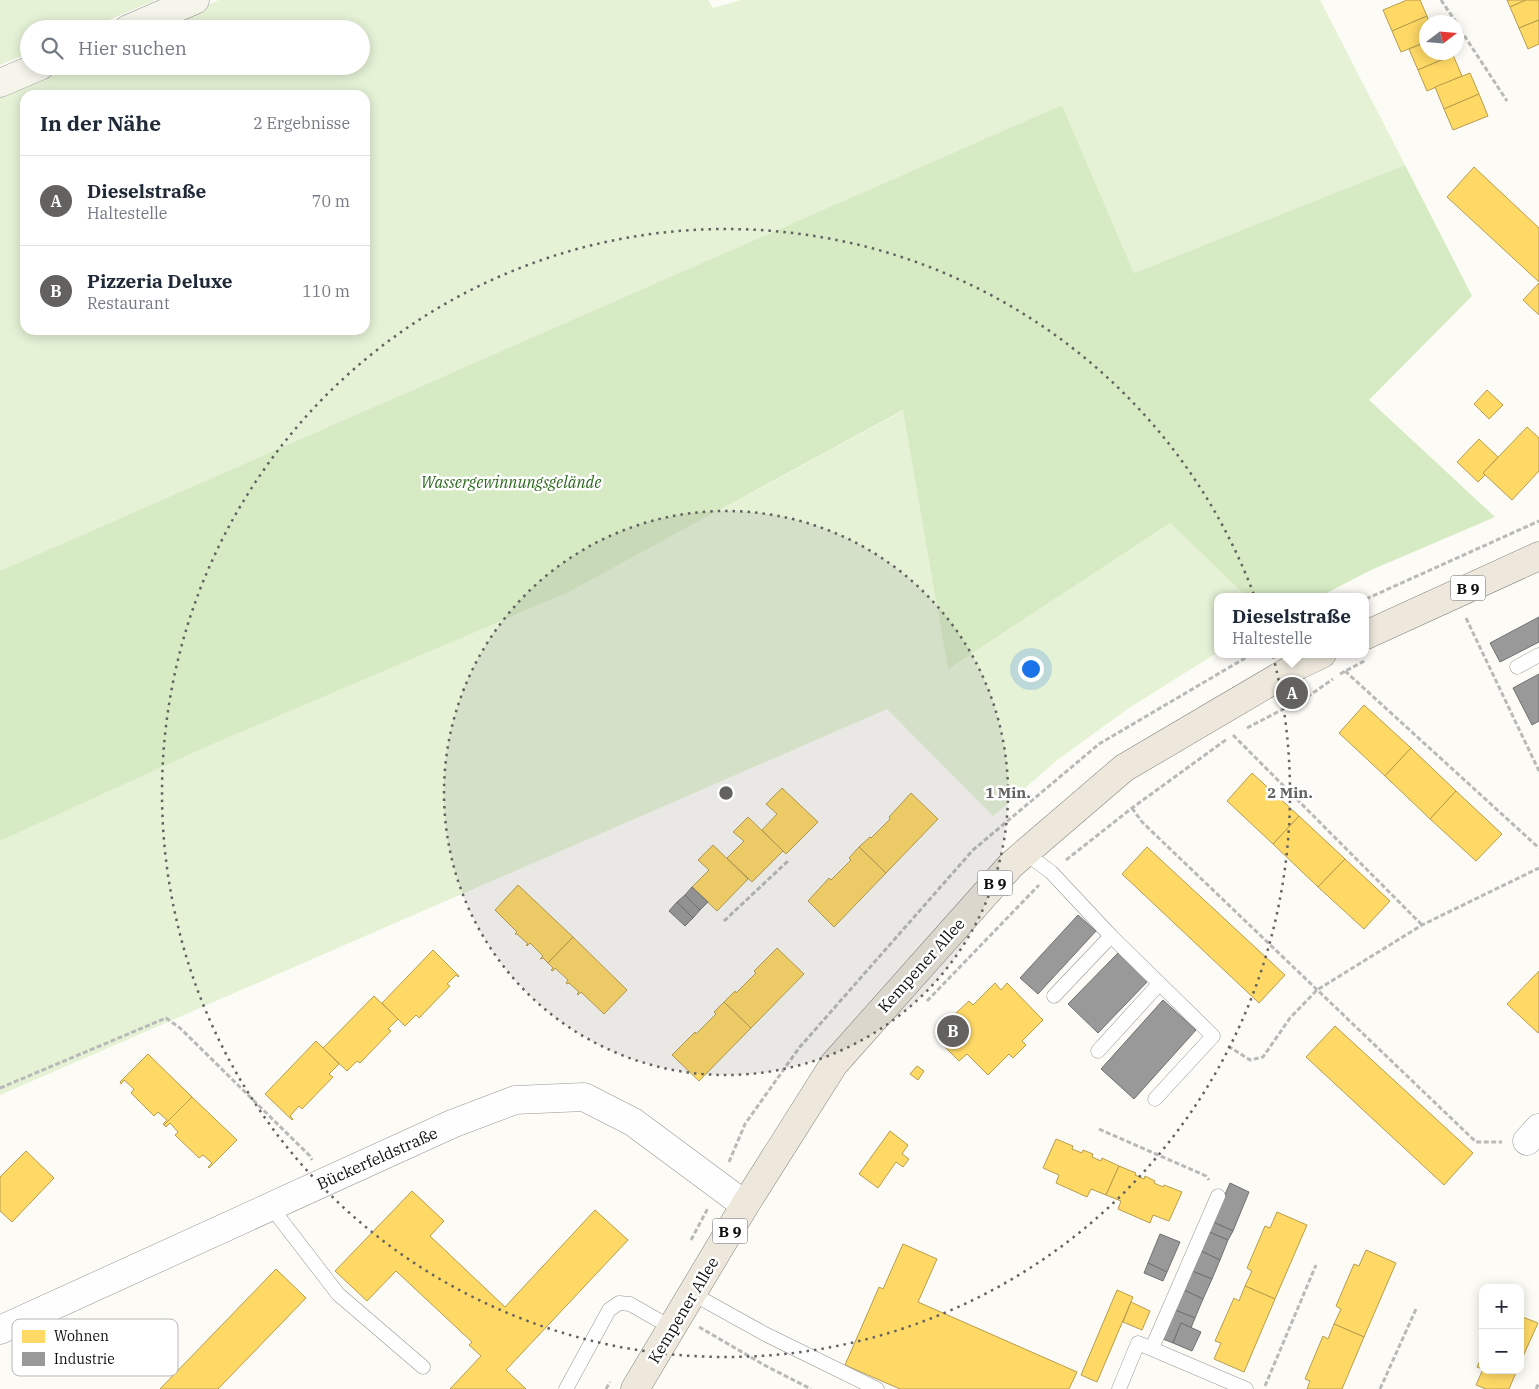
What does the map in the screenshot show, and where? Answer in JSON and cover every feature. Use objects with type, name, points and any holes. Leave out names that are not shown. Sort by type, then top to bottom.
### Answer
[{"type":"main road","name":"B 9","points":[[1369,645],[1454,595],[1539,556]]},
{"type":"main road","name":"Kempener Allee","points":[[636,1389],[692,1318],[745,1205],[834,1064],[1011,864],[1124,768],[1314,658]]},
{"type":"street","points":[[149,20],[195,0]]},
{"type":"street","points":[[0,84],[20,75]]},
{"type":"street","name":"Bückerfeldstraße","points":[[24,1319],[452,1124],[515,1100],[584,1097],[634,1122],[745,1205]]},
{"type":"street","name":"Bückerfeldstraße","points":[[0,1330],[12,1325]]},
{"type":"lane","points":[[1516,667],[1539,655]]},
{"type":"lane","points":[[1025,852],[1051,872],[1111,936],[1213,1036],[1155,1099]]},
{"type":"lane","points":[[1054,996],[1111,936]]},
{"type":"lane","points":[[1098,1051],[1159,984]]},
{"type":"lane","points":[[1152,1348],[1218,1196]]},
{"type":"lane","points":[[271,1207],[338,1294],[423,1367]]},
{"type":"lane","points":[[566,1389],[609,1310],[619,1303],[765,1334],[876,1389]]},
{"type":"lane","points":[[1119,1389],[1138,1343],[1246,1389]]},
{"type":"path","points":[[1441,0],[1451,15]]},
{"type":"path","points":[[1464,35],[1507,100]]},
{"type":"path","points":[[1369,598],[1539,521]]},
{"type":"path","points":[[1454,595],[1539,770]]},
{"type":"path","points":[[926,1002],[1051,872],[1132,808],[1233,735],[1310,695],[1345,671],[1357,658]]},
{"type":"path","points":[[1345,671],[1539,848]]},
{"type":"path","points":[[1233,735],[1422,926]]},
{"type":"path","points":[[1132,808],[1142,822],[1476,1142],[1533,1134]]},
{"type":"path","points":[[724,921],[788,860]]},
{"type":"path","points":[[1213,1036],[1250,1060],[1263,1056],[1290,1018],[1317,990],[1422,926],[1539,868]]},
{"type":"path","points":[[0,1088],[166,1018],[180,1028],[310,1156],[323,1183]]},
{"type":"path","points":[[1099,1129],[1206,1176],[1218,1196]]},
{"type":"path","points":[[1264,1389],[1316,1265]]},
{"type":"path","points":[[1380,1389],[1416,1309]]},
{"type":"path","points":[[692,1318],[766,1366],[812,1389]]},
{"type":"path","points":[[1536,1389],[1539,1383]]},
{"type":"green space","points":[[0,0],[156,0],[108,20],[20,20],[20,57],[0,65]]},
{"type":"green space","points":[[219,0],[708,0],[713,8],[741,0],[1320,0],[1405,165],[1134,273],[1062,105],[0,571],[0,93],[41,75],[370,75],[370,20],[172,20]]},
{"type":"green space","name":"Wassergewinnungsgelände","points":[[1062,105],[1134,273],[1405,165],[1472,296],[1369,400],[1495,517],[1371,570],[1327,593],[1243,593],[1170,523],[948,669],[903,410],[569,592],[206,747],[0,841],[0,571]]},
{"type":"green space","points":[[904,410],[948,668],[1170,523],[1243,593],[1214,593],[1214,655],[1129,708],[1056,761],[993,816],[887,709],[0,1095],[0,841],[206,747],[569,592]]},
{"type":"building: Wohnen","points":[[1407,0],[1420,0],[1427,15],[1419,15],[1419,19],[1392,31],[1383,10]]},
{"type":"building: Wohnen","points":[[1507,0],[1526,0],[1510,7]]},
{"type":"building: Wohnen","points":[[1526,0],[1539,0],[1539,20],[1519,28],[1510,7]]},
{"type":"building: Wohnen","points":[[1419,19],[1419,45],[1401,52],[1392,31]]},
{"type":"building: Wohnen","points":[[1539,20],[1539,44],[1528,49],[1519,28]]},
{"type":"building: Wohnen","points":[[1419,45],[1419,60],[1441,60],[1418,70],[1409,49]]},
{"type":"building: Wohnen","points":[[1441,60],[1455,60],[1462,76],[1427,91],[1418,70]]},
{"type":"building: Wohnen","points":[[1470,73],[1479,94],[1444,109],[1435,87]]},
{"type":"building: Wohnen","points":[[1479,94],[1488,116],[1453,130],[1444,109]]},
{"type":"building: Wohnen","points":[[1474,167],[1539,228],[1539,282],[1447,197]]},
{"type":"building: Wohnen","points":[[1539,283],[1539,315],[1523,300]]},
{"type":"building: Wohnen","points":[[1487,390],[1503,405],[1489,419],[1474,404]]},
{"type":"building: Wohnen","points":[[1527,427],[1539,438],[1539,471],[1512,500],[1483,473]]},
{"type":"building: Wohnen","points":[[1479,439],[1498,457],[1483,473],[1485,475],[1478,482],[1457,462]]},
{"type":"building: Wohnen","points":[[1364,705],[1411,748],[1385,776],[1339,733]]},
{"type":"building: Wohnen","points":[[1411,748],[1456,791],[1430,819],[1385,776]]},
{"type":"building: Wohnen","points":[[1252,773],[1299,816],[1273,844],[1227,801]]},
{"type":"building: Wohnen","points":[[782,788],[818,822],[786,854],[762,830],[777,814],[766,804]]},
{"type":"building: Wohnen","points":[[1456,791],[1502,834],[1476,861],[1430,819]]},
{"type":"building: Wohnen","points":[[911,793],[938,819],[886,873],[859,847],[890,819],[889,817]]},
{"type":"building: Wohnen","points":[[1299,816],[1345,859],[1318,887],[1273,844]]},
{"type":"building: Wohnen","points":[[748,817],[783,851],[752,882],[727,858],[744,841],[733,832]]},
{"type":"building: Wohnen","points":[[713,845],[748,879],[717,911],[692,887],[709,870],[698,860]]},
{"type":"building: Wohnen","points":[[859,847],[886,873],[834,927],[808,901],[829,878],[831,880],[851,860],[849,858]]},
{"type":"building: Wohnen","points":[[1147,847],[1285,975],[1259,1003],[1122,874]]},
{"type":"building: Wohnen","points":[[1345,859],[1390,901],[1364,929],[1318,887]]},
{"type":"building: Wohnen","points":[[518,885],[573,937],[548,963],[543,958],[540,959],[543,956],[530,943],[527,946],[528,944],[515,934],[517,932],[495,910]]},
{"type":"building: Wohnen","points":[[573,937],[627,990],[604,1014],[581,992],[578,995],[579,992],[569,983],[566,983],[568,980],[555,968],[553,971],[551,970],[553,968],[548,963]]},
{"type":"building: Wohnen","points":[[777,948],[804,974],[751,1028],[724,1002],[756,973],[754,971]]},
{"type":"building: Wohnen","points":[[433,950],[459,976],[456,975],[447,984],[450,986],[419,1018],[416,1015],[405,1026],[382,1003]]},
{"type":"building: Wohnen","points":[[1539,971],[1539,1031],[1538,1033],[1507,1004]]},
{"type":"building: Wohnen","points":[[995,983],[1001,990],[1007,983],[1043,1020],[1022,1041],[1026,1045],[1013,1058],[1009,1054],[988,1075],[967,1054],[959,1061],[938,1040],[960,1018],[955,1014],[969,1001],[973,1005]]},
{"type":"building: Wohnen","points":[[374,996],[398,1019],[388,1029],[391,1031],[360,1063],[357,1061],[347,1071],[323,1048]]},
{"type":"building: Wohnen","points":[[724,1002],[751,1028],[699,1081],[672,1055],[716,1014],[714,1012]]},
{"type":"building: Wohnen","points":[[1335,1026],[1473,1153],[1444,1185],[1306,1057]]},
{"type":"building: Wohnen","points":[[316,1041],[339,1064],[329,1074],[333,1077],[302,1109],[299,1106],[290,1116],[292,1120],[265,1094]]},
{"type":"building: Wohnen","points":[[148,1054],[192,1097],[164,1125],[167,1120],[158,1112],[154,1116],[131,1093],[134,1089],[124,1080],[121,1084],[120,1082]]},
{"type":"building: Wohnen","points":[[917,1066],[924,1071],[918,1080],[910,1074]]},
{"type":"building: Wohnen","points":[[192,1097],[237,1140],[209,1168],[212,1163],[203,1155],[199,1158],[175,1135],[178,1132],[170,1123],[166,1127],[164,1125]]},
{"type":"building: Wohnen","points":[[890,1131],[908,1145],[902,1154],[909,1159],[903,1167],[896,1162],[878,1188],[859,1174]]},
{"type":"building: Wohnen","points":[[1056,1139],[1073,1146],[1072,1149],[1082,1153],[1083,1150],[1093,1154],[1092,1157],[1101,1161],[1102,1158],[1119,1166],[1106,1195],[1091,1189],[1087,1197],[1056,1183],[1059,1175],[1043,1168]]},
{"type":"building: Wohnen","points":[[26,1151],[54,1178],[12,1222],[0,1211],[0,1177]]},
{"type":"building: Wohnen","points":[[1119,1166],[1136,1173],[1135,1175],[1144,1179],[1145,1176],[1163,1187],[1164,1185],[1182,1192],[1169,1221],[1153,1215],[1150,1223],[1118,1209],[1121,1201],[1106,1195]]},
{"type":"building: Wohnen","points":[[412,1191],[444,1221],[430,1236],[505,1307],[595,1210],[628,1240],[506,1370],[526,1389],[450,1389],[481,1356],[469,1345],[472,1342],[396,1271],[367,1301],[335,1271]]},
{"type":"building: Wohnen","points":[[1277,1212],[1307,1225],[1275,1299],[1245,1286],[1252,1271],[1247,1268],[1265,1226],[1270,1228]]},
{"type":"building: Wohnen","points":[[903,1244],[937,1259],[918,1302],[1077,1372],[1069,1389],[900,1389],[845,1365],[879,1287],[883,1289]]},
{"type":"building: Wohnen","points":[[1366,1250],[1396,1263],[1364,1337],[1334,1324],[1341,1309],[1336,1306],[1354,1264],[1359,1266]]},
{"type":"building: Wohnen","points":[[276,1269],[306,1298],[218,1389],[160,1389],[173,1376],[178,1376],[178,1370]]},
{"type":"building: Wohnen","points":[[1245,1286],[1275,1299],[1244,1372],[1214,1359],[1221,1343],[1215,1341],[1234,1298],[1239,1301]]},
{"type":"building: Wohnen","points":[[1117,1290],[1133,1297],[1097,1382],[1081,1375]]},
{"type":"building: Wohnen","points":[[1131,1302],[1150,1311],[1142,1330],[1123,1322]]},
{"type":"building: Wohnen","points":[[1524,1318],[1538,1323],[1524,1354]]},
{"type":"building: Wohnen","points":[[1334,1324],[1364,1337],[1342,1389],[1307,1389],[1310,1381],[1305,1379],[1323,1336],[1328,1339]]},
{"type":"building: Wohnen","points":[[1481,1374],[1515,1374],[1509,1389],[1486,1389],[1476,1385]]},
{"type":"building: Industrie","points":[[1539,617],[1539,642],[1500,662],[1490,643]]},
{"type":"building: Industrie","points":[[1539,674],[1539,721],[1532,725],[1513,688]]},
{"type":"building: Industrie","points":[[692,887],[708,902],[700,910],[685,895]]},
{"type":"building: Industrie","points":[[685,895],[700,910],[693,918],[677,902]]},
{"type":"building: Industrie","points":[[677,902],[693,918],[685,926],[669,911]]},
{"type":"building: Industrie","points":[[1078,915],[1096,931],[1038,994],[1020,978]]},
{"type":"building: Industrie","points":[[1118,953],[1148,981],[1098,1033],[1068,1004]]},
{"type":"building: Industrie","points":[[1163,1000],[1196,1030],[1134,1099],[1101,1069]]},
{"type":"building: Industrie","points":[[1230,1183],[1249,1192],[1233,1231],[1213,1222]]},
{"type":"building: Industrie","points":[[1213,1222],[1233,1231],[1228,1240],[1209,1232]]},
{"type":"building: Industrie","points":[[1209,1232],[1228,1240],[1220,1260],[1201,1251]]},
{"type":"building: Industrie","points":[[1160,1234],[1180,1242],[1167,1272],[1148,1263]]},
{"type":"building: Industrie","points":[[1201,1251],[1220,1260],[1212,1279],[1192,1271]]},
{"type":"building: Industrie","points":[[1148,1263],[1167,1272],[1163,1281],[1144,1273]]},
{"type":"building: Industrie","points":[[1192,1271],[1212,1279],[1203,1299],[1184,1290]]},
{"type":"building: Industrie","points":[[1184,1290],[1203,1299],[1195,1318],[1175,1310]]},
{"type":"building: Industrie","points":[[1175,1310],[1195,1318],[1191,1328],[1181,1323],[1173,1343],[1163,1339]]},
{"type":"building: Industrie","points":[[1181,1323],[1201,1332],[1192,1351],[1173,1343]]},
{"type":"place","name":"Dieselstraße","points":[[1292,693]]},
{"type":"place","name":"Pizzeria Deluxe","points":[[953,1031]]}]
